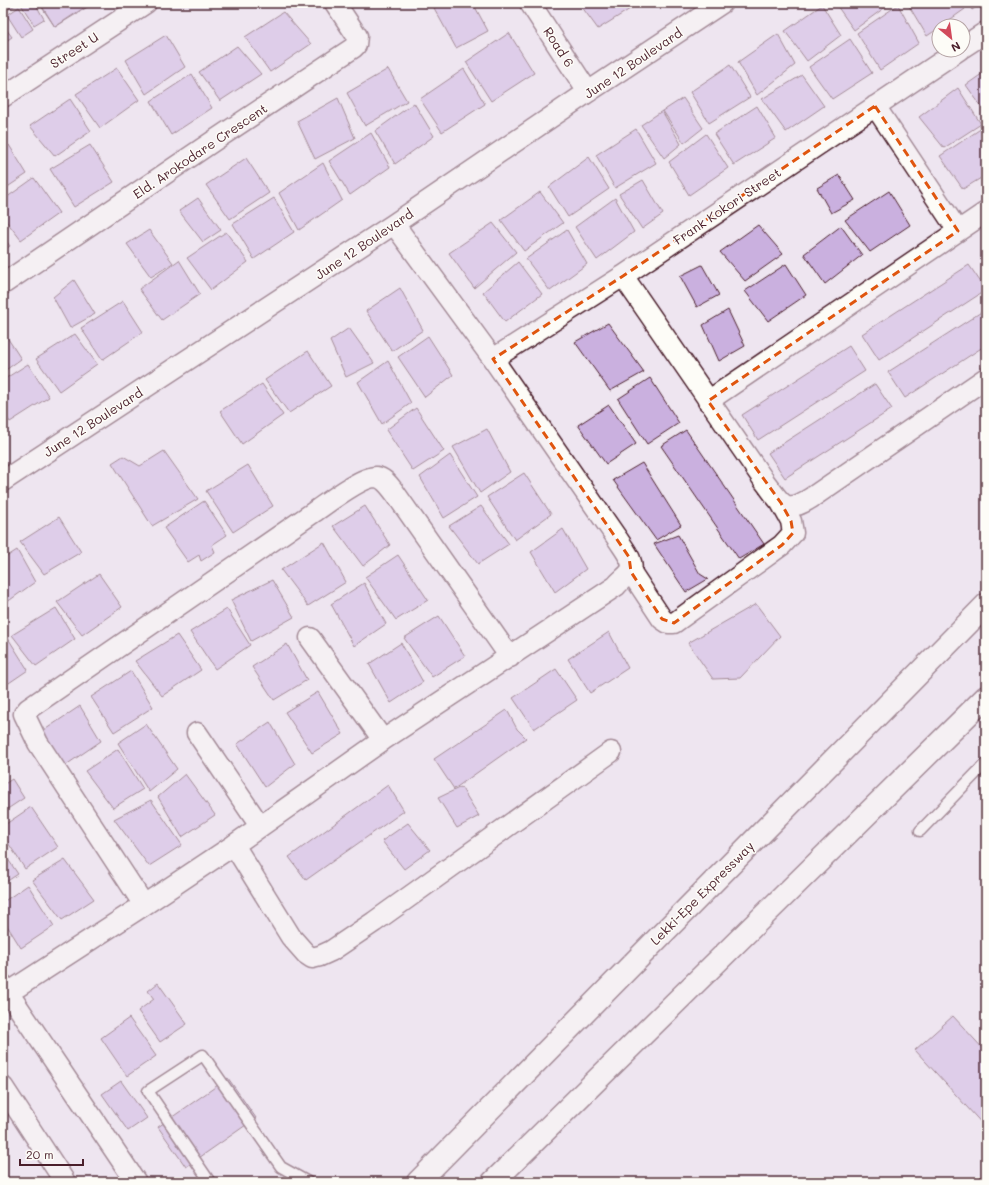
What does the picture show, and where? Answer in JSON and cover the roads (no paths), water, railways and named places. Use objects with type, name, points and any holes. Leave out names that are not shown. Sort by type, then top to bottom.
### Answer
[{"type":"highway","name":"Lekki-Epe Expressway","points":[[418,1182],[986,605]]},
{"type":"highway","points":[[493,1182],[986,697]]},
{"type":"street","name":"Street U","points":[[3,97],[146,3]]},
{"type":"street","name":"Eld. Arokodare Crescent","points":[[3,284],[353,48],[356,45],[357,36],[336,3]]},
{"type":"street","name":"Road 6","points":[[530,3],[588,92]]},
{"type":"street","name":"June 12 Boulevard","points":[[3,481],[394,224],[722,3]]},
{"type":"street","points":[[971,42],[986,32]]},
{"type":"street","name":"Frank Kokori Street","points":[[493,359],[623,276],[947,58]]},
{"type":"street","points":[[875,106],[958,231]]},
{"type":"street","points":[[708,401],[986,212]]},
{"type":"street","points":[[136,1182],[6,989],[144,905],[234,845],[383,740],[616,586],[630,572],[632,565],[629,556],[493,359],[394,224]]},
{"type":"street","points":[[623,276],[708,401],[781,503],[791,521],[793,533],[782,545],[674,623],[662,619],[630,572]]},
{"type":"street","points":[[781,503],[788,506],[798,506],[986,378]]},
{"type":"street","points":[[144,905],[38,743],[24,714],[28,709],[314,512],[361,482],[375,477],[384,480],[395,493],[510,657]]},
{"type":"street","points":[[310,638],[383,740]]},
{"type":"street","points":[[197,733],[260,826]]},
{"type":"street","points":[[234,845],[291,937],[306,954],[312,958],[331,951],[374,922],[611,752]]},
{"type":"street","points":[[3,1088],[65,1182]]},
{"type":"lane","points":[[920,831],[986,763]]},
{"type":"lane","points":[[210,1182],[148,1091],[203,1055],[281,1168],[308,1182]]}]
